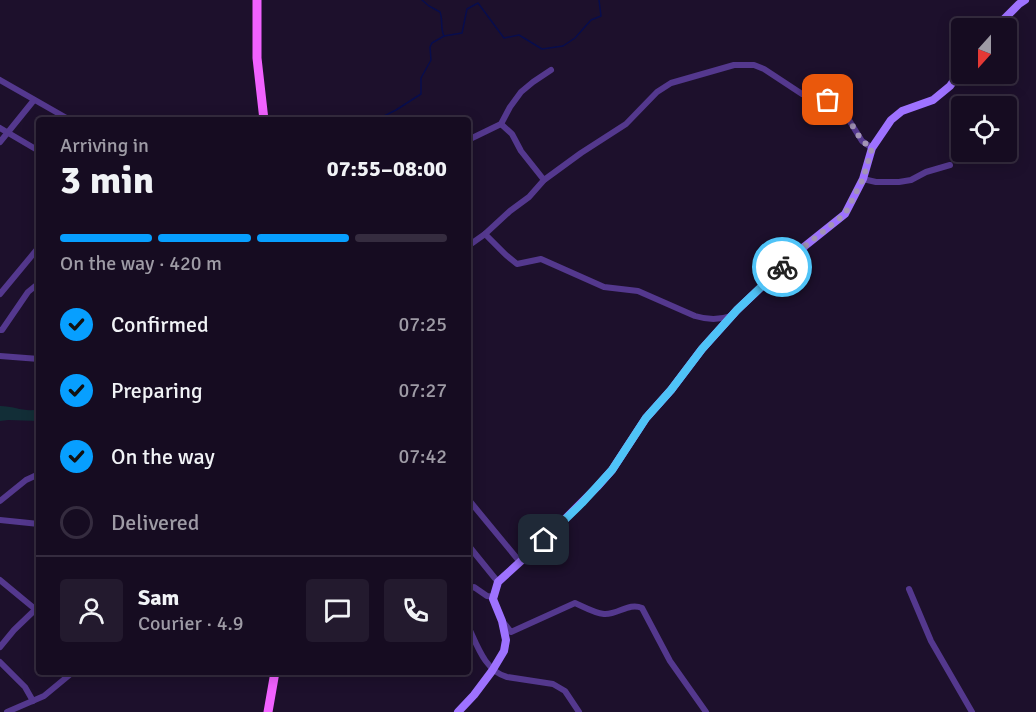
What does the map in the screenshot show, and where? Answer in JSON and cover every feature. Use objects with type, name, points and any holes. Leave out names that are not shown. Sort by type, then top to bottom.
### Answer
[{"type":"main road","points":[[257,0],[257,58],[264,117]]},
{"type":"main road","points":[[268,712],[275,675]]},
{"type":"street","points":[[1005,18],[1025,0]]},
{"type":"street","points":[[471,244],[529,197],[544,180],[626,124],[657,92],[671,83],[734,65],[754,65],[802,94],[828,100],[844,112],[862,141],[872,148]]},
{"type":"street","points":[[471,139],[501,124],[520,92],[551,70]]},
{"type":"street","points":[[0,80],[65,117]]},
{"type":"street","points":[[458,712],[474,695],[504,651],[506,640],[502,621],[493,599],[498,582],[582,503],[612,470],[646,418],[732,316],[805,246],[845,214],[863,179],[872,148],[891,120],[902,111],[933,100],[951,84]]},
{"type":"street","points":[[0,142],[34,100]]},
{"type":"street","points":[[501,124],[512,134],[521,151],[544,180]]},
{"type":"street","points":[[0,128],[36,149]]},
{"type":"street","points":[[863,179],[876,182],[911,180],[926,172],[950,165]]},
{"type":"street","points":[[485,234],[517,264],[541,259],[604,287],[638,291],[695,316],[720,319],[732,316]]},
{"type":"street","points":[[0,294],[36,251]]},
{"type":"street","points":[[0,330],[28,292],[36,285]]},
{"type":"street","points":[[0,356],[36,358]]},
{"type":"street","points":[[0,501],[26,480],[36,475]]},
{"type":"street","points":[[471,503],[520,562]]},
{"type":"street","points":[[0,520],[36,524]]},
{"type":"street","points":[[471,549],[498,582]]},
{"type":"street","points":[[0,580],[36,606]]},
{"type":"street","points":[[471,588],[474,587],[487,596],[494,597]]},
{"type":"street","points":[[909,589],[931,641],[972,712]]},
{"type":"street","points":[[502,621],[511,632],[575,603],[596,613],[605,614],[634,605],[639,606],[670,661],[706,712]]},
{"type":"street","points":[[0,647],[36,608]]},
{"type":"street","points":[[471,632],[492,671],[507,677],[553,684],[565,691],[579,712]]},
{"type":"street","points":[[0,662],[25,687],[33,701]]},
{"type":"street","points":[[7,712],[45,696],[70,675]]},
{"type":"shaded area","points":[[0,406],[36,409],[36,421],[0,421]]},
{"type":"waterway","points":[[422,0],[440,12],[444,36]]},
{"type":"waterway","points":[[382,117],[421,94],[421,78],[431,60],[432,43],[444,36],[462,33],[467,9],[478,3],[504,38],[519,35],[542,49],[563,46],[575,38],[591,20],[601,16],[599,0]]},
{"type":"way so far","points":[[782,267],[845,214],[863,179],[872,148],[862,141],[844,112],[828,100]]},
{"type":"route","points":[[544,540],[612,470],[646,418],[702,349],[737,310],[782,267]]}]
